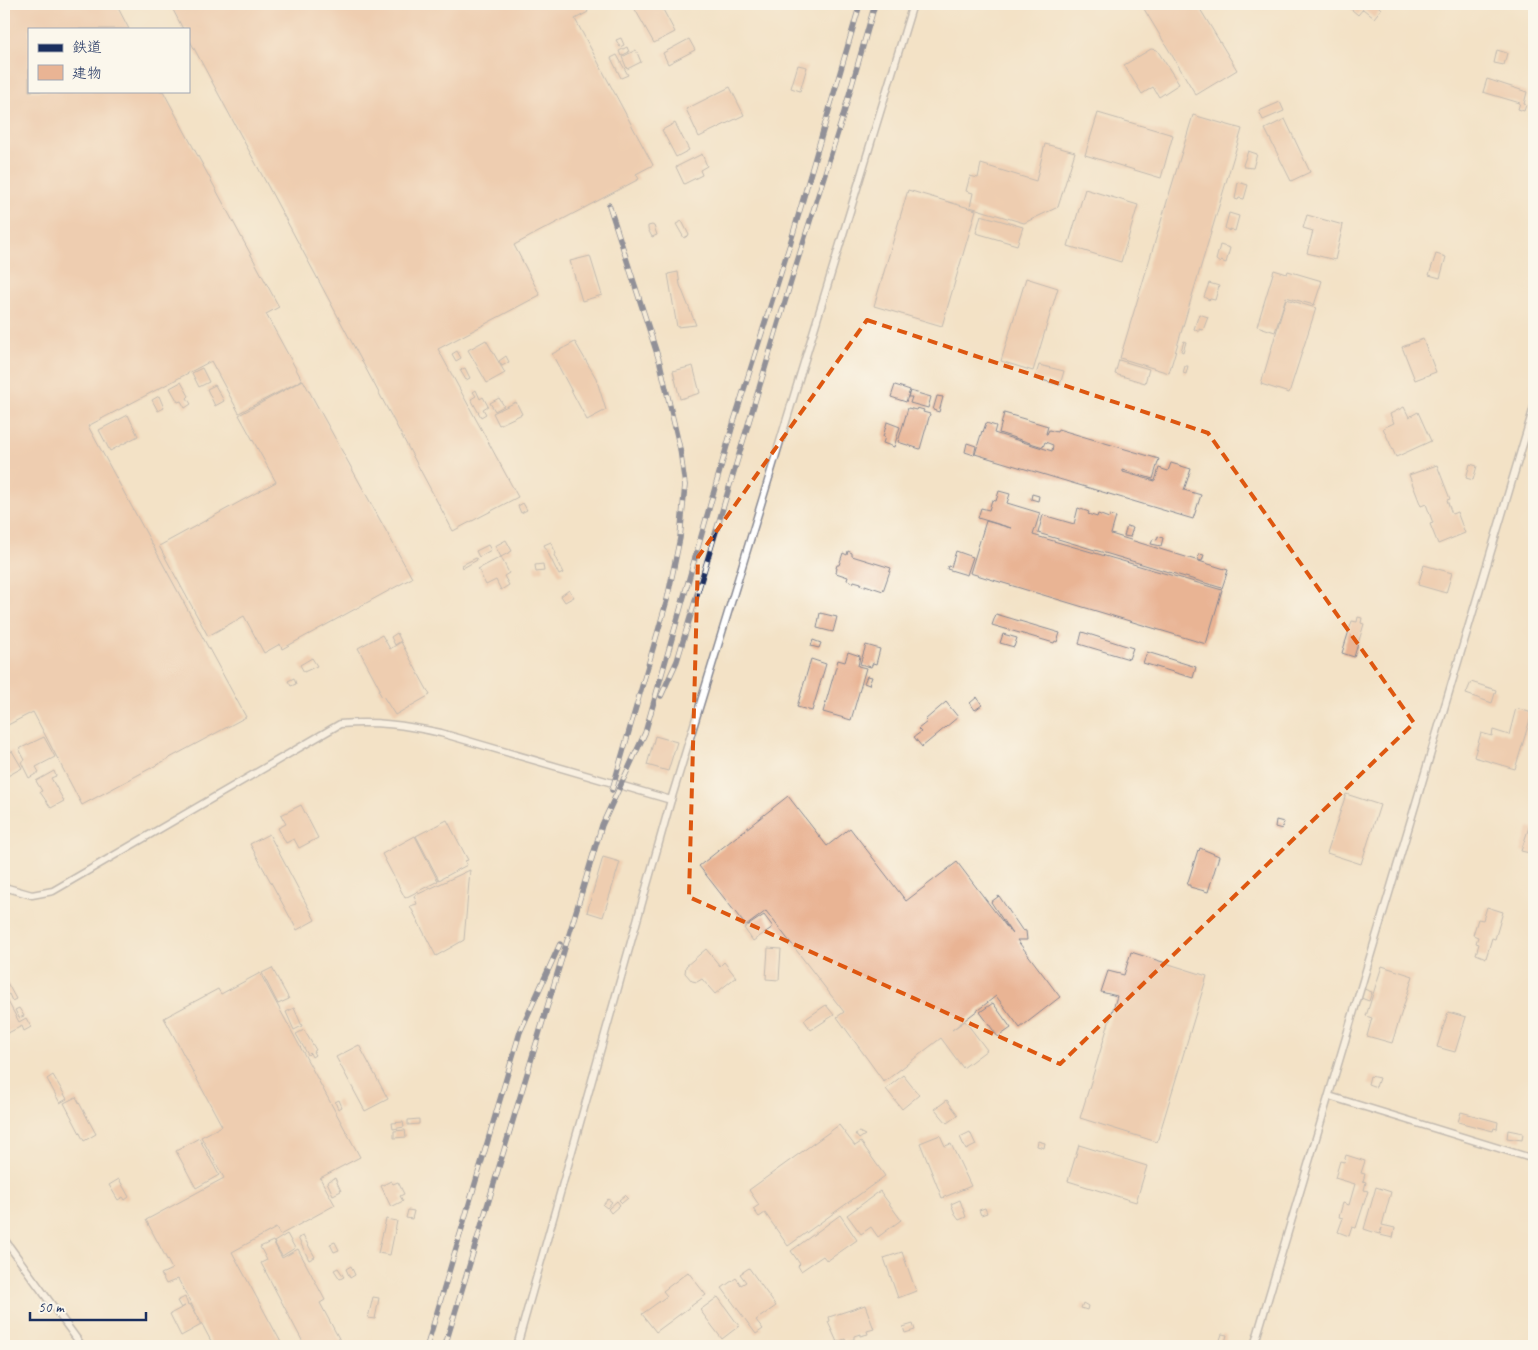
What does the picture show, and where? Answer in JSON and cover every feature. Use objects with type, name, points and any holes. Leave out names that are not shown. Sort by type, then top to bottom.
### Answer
[{"type":"lane","points":[[517,1346],[671,800],[913,4]]},
{"type":"lane","points":[[1254,1346],[1534,407]]},
{"type":"lane","points":[[4,887],[32,895],[53,891],[340,724],[368,722],[403,725],[441,733],[671,800]]},
{"type":"lane","points":[[1329,1096],[1534,1159]]},
{"type":"lane","points":[[4,1239],[82,1346]]},
{"type":"highlighted area","points":[[867,320],[1208,433],[1414,723],[1060,1064],[689,897],[698,557]]},
{"type":"building","points":[[4,4],[116,4],[128,28],[28,28],[28,92],[164,92],[279,307],[266,314],[302,380],[239,413],[211,361],[88,426],[246,717],[82,805],[33,712],[4,727]]},
{"type":"building","points":[[170,4],[584,4],[588,12],[575,19],[653,165],[636,174],[639,179],[514,245],[540,295],[438,349],[518,497],[453,531],[190,41],[190,28],[182,28]]},
{"type":"building","points":[[632,4],[660,4],[675,32],[654,43]]},
{"type":"building","points":[[1141,4],[1208,4],[1200,9],[1237,70],[1196,95]]},
{"type":"building","points":[[1345,4],[1376,4],[1381,9],[1374,18],[1363,9],[1358,15]]},
{"type":"building","points":[[621,38],[624,45],[620,47],[616,40]]},
{"type":"building","points":[[689,39],[695,50],[668,64],[663,53]]},
{"type":"building","points":[[627,47],[629,52],[621,56],[619,51]]},
{"type":"building","points":[[1151,49],[1157,50],[1179,84],[1159,97],[1153,87],[1142,94],[1124,65]]},
{"type":"building","points":[[636,50],[641,62],[627,69],[622,57]]},
{"type":"building","points":[[1497,50],[1507,53],[1504,65],[1494,63]]},
{"type":"building","points":[[617,55],[628,75],[621,78],[611,58]]},
{"type":"building","points":[[798,65],[807,67],[800,91],[791,88]]},
{"type":"building","points":[[1487,79],[1527,92],[1524,111],[1518,109],[1520,103],[1483,92]]},
{"type":"building","points":[[730,87],[744,115],[699,137],[686,109]]},
{"type":"building","points":[[1280,102],[1284,111],[1263,120],[1259,111]]},
{"type":"building","points":[[1098,113],[1173,135],[1161,178],[1085,155]]},
{"type":"building","points":[[1193,115],[1242,129],[1169,373],[1120,358]]},
{"type":"building","points":[[1285,119],[1310,172],[1291,181],[1265,129]]},
{"type":"building","points":[[675,123],[689,150],[676,157],[662,130]]},
{"type":"building","points":[[1045,144],[1075,152],[1058,207],[1024,223],[970,207],[973,193],[966,191],[970,176],[978,178],[981,164],[1036,181]]},
{"type":"building","points":[[1248,151],[1257,154],[1253,168],[1244,167],[1243,165]]},
{"type":"building","points":[[702,154],[707,166],[700,170],[702,175],[684,184],[676,167]]},
{"type":"building","points":[[1238,182],[1248,185],[1244,199],[1235,199]]},
{"type":"building","points":[[1085,189],[1138,205],[1121,262],[1068,246]]},
{"type":"building","points":[[908,190],[976,210],[942,326],[874,306]]},
{"type":"building","points":[[1229,213],[1239,216],[1235,231],[1230,229],[1229,231],[1225,228]]},
{"type":"building","points":[[981,215],[1023,227],[1017,245],[976,233]]},
{"type":"building","points":[[1307,215],[1343,225],[1335,260],[1307,253],[1313,231],[1303,228]]},
{"type":"building","points":[[682,221],[689,235],[684,238],[676,224]]},
{"type":"building","points":[[652,225],[657,235],[652,237],[648,226]]},
{"type":"building","points":[[1220,245],[1230,248],[1226,263],[1221,261],[1220,263],[1216,260]]},
{"type":"building","points":[[1436,254],[1446,257],[1440,278],[1429,275]]},
{"type":"building","points":[[590,256],[602,295],[582,301],[570,261]]},
{"type":"building","points":[[1274,270],[1287,274],[1288,271],[1322,281],[1314,305],[1286,297],[1275,332],[1257,326]]},
{"type":"building","points":[[678,272],[680,285],[696,325],[677,327],[668,274]]},
{"type":"building","points":[[1026,278],[1058,288],[1033,371],[1001,361]]},
{"type":"building","points":[[1209,283],[1219,286],[1215,300],[1209,300],[1204,297]]},
{"type":"building","points":[[1286,299],[1316,308],[1289,393],[1261,384]]},
{"type":"building","points":[[1199,314],[1208,317],[1203,330],[1199,329],[1199,332],[1194,329]]},
{"type":"building","points":[[1423,339],[1436,372],[1415,380],[1402,347]]},
{"type":"building","points":[[486,340],[505,373],[487,383],[468,350]]},
{"type":"building","points":[[1184,341],[1186,342],[1183,352],[1181,351]]},
{"type":"building","points":[[575,342],[596,378],[606,410],[587,420],[552,354]]},
{"type":"building","points":[[457,351],[461,358],[456,361],[452,354]]},
{"type":"building","points":[[506,356],[509,362],[502,366],[499,361]]},
{"type":"building","points":[[1119,360],[1149,369],[1145,383],[1115,374]]},
{"type":"building","points":[[1039,365],[1064,371],[1060,385],[1035,378]]},
{"type":"building","points":[[693,366],[700,393],[680,399],[673,371]]},
{"type":"building","points":[[1185,366],[1188,366],[1186,374],[1183,373]]},
{"type":"building","points":[[202,368],[209,382],[199,387],[192,373]]},
{"type":"building","points":[[465,368],[470,378],[466,380],[460,370]]},
{"type":"building","points":[[303,380],[412,578],[282,649],[280,644],[264,653],[244,616],[208,636],[159,546],[276,482],[239,415]]},
{"type":"building","points":[[181,382],[191,404],[185,408],[181,401],[178,402],[170,388]]},
{"type":"building","points":[[215,385],[224,401],[215,406],[207,389]]},
{"type":"building","points":[[895,385],[910,390],[906,402],[891,397]]},
{"type":"building","points":[[476,390],[480,399],[483,397],[488,406],[483,409],[486,414],[481,417],[471,399],[476,396],[473,392]]},
{"type":"building","points":[[910,391],[931,397],[928,408],[910,403],[912,397],[908,397]]},
{"type":"building","points":[[159,396],[164,408],[158,411],[152,400]]},
{"type":"building","points":[[937,396],[943,397],[939,412],[933,410]]},
{"type":"building","points":[[499,398],[504,406],[495,411],[490,403]]},
{"type":"building","points":[[516,402],[522,414],[499,425],[493,413]]},
{"type":"building","points":[[1404,407],[1409,417],[1418,412],[1431,441],[1396,457],[1383,428],[1394,423],[1390,414]]},
{"type":"building","points":[[908,408],[916,410],[917,408],[930,414],[920,449],[898,442]]},
{"type":"building","points":[[1004,413],[1048,426],[1046,434],[1049,430],[1057,432],[1058,429],[1159,459],[1153,479],[1123,470],[1123,472],[1155,481],[1159,468],[1168,471],[1171,463],[1191,469],[1184,490],[1201,495],[1193,519],[975,454],[986,423],[996,426],[994,433],[1052,451],[1053,445],[1045,442],[1043,447],[999,433]]},
{"type":"building","points":[[128,415],[138,436],[110,451],[99,430]]},
{"type":"building","points":[[887,422],[900,427],[894,447],[883,443]]},
{"type":"building","points":[[967,443],[976,446],[974,455],[965,452]]},
{"type":"building","points":[[1470,464],[1477,466],[1473,480],[1466,478]]},
{"type":"building","points":[[1437,465],[1450,499],[1447,500],[1452,514],[1457,512],[1465,533],[1438,544],[1430,524],[1433,523],[1426,504],[1421,506],[1409,475]]},
{"type":"building","points":[[999,491],[1010,494],[1007,503],[1040,513],[1033,535],[1222,590],[1206,644],[970,573],[986,521],[1011,528],[978,518],[981,508],[989,510],[992,500],[996,501]]},
{"type":"building","points":[[1032,494],[1039,496],[1038,501],[1031,499]]},
{"type":"building","points":[[523,503],[527,510],[521,513],[518,506]]},
{"type":"building","points":[[1078,508],[1097,517],[1098,514],[1109,518],[1110,515],[1116,517],[1111,534],[1228,570],[1222,588],[1038,533],[1043,515],[1074,524]]},
{"type":"building","points":[[1127,526],[1133,528],[1130,537],[1124,536]]},
{"type":"building","points":[[1158,536],[1163,538],[1161,546],[1151,544],[1153,539],[1157,540]]},
{"type":"building","points":[[506,540],[512,551],[501,557],[495,546]]},
{"type":"building","points":[[551,542],[556,554],[554,555],[563,573],[559,575],[544,545]]},
{"type":"building","points":[[488,545],[491,550],[479,557],[476,551]]},
{"type":"building","points":[[848,551],[852,553],[852,556],[891,568],[883,591],[865,585],[865,587],[860,585],[861,583],[854,581],[853,583],[850,582],[847,580],[848,577],[836,573],[837,565],[839,565],[843,553],[847,555]]},
{"type":"building","points":[[956,551],[973,557],[967,575],[947,569],[948,566],[951,567]]},
{"type":"building","points":[[1199,554],[1204,555],[1202,561],[1198,560]]},
{"type":"building","points":[[501,557],[509,573],[504,576],[509,585],[501,590],[496,580],[486,585],[478,569]]},
{"type":"building","points":[[476,558],[477,560],[463,568],[462,565]]},
{"type":"building","points":[[543,564],[544,571],[536,572],[535,565]]},
{"type":"building","points":[[1424,565],[1452,573],[1446,593],[1418,585]]},
{"type":"building","points":[[569,590],[574,597],[565,602],[561,596]]},
{"type":"building","points":[[820,613],[837,617],[833,632],[817,628]]},
{"type":"building","points":[[996,614],[1060,633],[1057,642],[1055,641],[1054,643],[992,625]]},
{"type":"building","points":[[1358,617],[1362,618],[1361,623],[1364,624],[1354,657],[1342,653],[1352,621],[1357,622]]},
{"type":"building","points":[[1082,632],[1133,648],[1129,659],[1079,644]]},
{"type":"building","points":[[397,633],[401,641],[395,645],[391,637]]},
{"type":"building","points":[[1003,634],[1017,638],[1014,647],[1000,643]]},
{"type":"building","points":[[382,635],[390,649],[401,642],[430,695],[395,715],[378,690],[380,689],[358,648]]},
{"type":"building","points":[[813,640],[821,643],[819,648],[811,646]]},
{"type":"building","points":[[866,645],[880,649],[876,664],[873,663],[871,667],[860,664]]},
{"type":"building","points":[[848,652],[860,656],[858,666],[866,668],[851,720],[823,712],[838,660],[845,662]]},
{"type":"building","points":[[1147,652],[1196,667],[1193,678],[1143,663]]},
{"type":"building","points":[[312,658],[317,666],[304,672],[300,665]]},
{"type":"building","points":[[811,659],[826,664],[812,711],[797,707]]},
{"type":"building","points":[[867,676],[872,677],[869,685],[864,683]]},
{"type":"building","points":[[294,678],[296,684],[291,686],[288,681]]},
{"type":"building","points":[[1471,682],[1496,690],[1492,703],[1466,694]]},
{"type":"building","points":[[977,697],[982,705],[975,710],[970,703]]},
{"type":"building","points":[[946,702],[958,717],[922,747],[914,737],[921,732],[918,729],[927,722],[925,720]]},
{"type":"building","points":[[1516,708],[1532,713],[1515,769],[1474,757],[1481,733],[1492,736],[1493,730],[1509,735]]},
{"type":"building","points":[[655,736],[677,742],[668,771],[647,765]]},
{"type":"building","points":[[44,737],[55,757],[36,767],[39,772],[29,778],[21,762],[25,760],[19,749]]},
{"type":"building","points":[[12,751],[22,768],[4,778],[4,755]]},
{"type":"building","points":[[54,771],[56,776],[51,778],[64,801],[51,808],[40,792],[42,791],[36,781]]},
{"type":"building","points":[[1346,794],[1380,805],[1361,864],[1327,853]]},
{"type":"building","points":[[788,796],[827,846],[850,828],[906,901],[957,862],[1012,934],[991,902],[999,896],[1022,930],[1026,931],[1027,940],[1017,940],[1060,997],[1020,1028],[996,996],[952,1030],[965,1021],[987,1050],[963,1068],[941,1038],[884,1082],[837,1017],[844,1012],[766,911],[746,926],[699,866]]},
{"type":"building","points":[[301,805],[318,838],[299,848],[294,839],[286,843],[278,828],[286,824],[281,815]]},
{"type":"building","points":[[447,820],[468,860],[465,861],[467,865],[439,880],[416,836]]},
{"type":"building","points":[[1276,820],[1284,822],[1282,829],[1275,827]]},
{"type":"building","points":[[1529,827],[1534,829],[1534,854],[1521,851]]},
{"type":"building","points":[[269,834],[315,920],[297,930],[250,844]]},
{"type":"building","points":[[415,836],[438,881],[405,898],[382,854]]},
{"type":"building","points":[[1200,848],[1219,856],[1208,892],[1187,885]]},
{"type":"building","points":[[603,857],[620,862],[603,917],[587,912]]},
{"type":"building","points":[[470,870],[464,940],[436,956],[410,906],[417,904],[414,896]]},
{"type":"building","points":[[1487,907],[1503,912],[1495,939],[1492,938],[1486,958],[1476,954],[1479,944],[1476,943],[1478,937],[1473,935],[1478,919],[1483,920]]},
{"type":"building","points":[[764,915],[773,927],[753,941],[744,928]]},
{"type":"building","points":[[768,948],[781,949],[779,980],[766,979]]},
{"type":"building","points":[[706,949],[720,966],[724,962],[736,977],[715,994],[702,979],[697,982],[692,981],[685,973],[686,966]]},
{"type":"building","points":[[1131,952],[1207,976],[1157,1142],[1080,1118],[1117,996],[1101,992],[1108,971],[1124,975]]},
{"type":"building","points":[[1382,966],[1413,976],[1392,1043],[1367,1036],[1372,1018],[1366,1016]]},
{"type":"building","points":[[272,968],[289,999],[278,1004],[262,973]]},
{"type":"building","points":[[260,973],[360,1157],[320,1178],[335,1205],[280,1235],[276,1228],[232,1252],[283,1346],[205,1346],[212,1343],[178,1279],[166,1284],[161,1274],[172,1269],[146,1220],[224,1178],[201,1137],[222,1126],[164,1018],[218,989],[221,994]]},
{"type":"building","points":[[4,977],[16,999],[12,1001],[9,994],[5,996],[19,1022],[26,1018],[31,1027],[24,1031],[22,1026],[4,1035]]},
{"type":"building","points":[[1364,989],[1372,992],[1369,1001],[1361,998]]},
{"type":"building","points":[[993,1003],[1011,1028],[998,1037],[980,1012]]},
{"type":"building","points":[[826,1005],[834,1015],[811,1030],[804,1020]]},
{"type":"building","points":[[19,1008],[24,1016],[19,1018],[15,1010]]},
{"type":"building","points":[[294,1008],[302,1026],[294,1030],[286,1012]]},
{"type":"building","points":[[1448,1012],[1466,1017],[1455,1052],[1437,1047]]},
{"type":"building","points":[[304,1030],[316,1050],[313,1052],[315,1055],[312,1057],[310,1053],[308,1055],[296,1034]]},
{"type":"building","points":[[359,1045],[388,1099],[365,1111],[336,1057]]},
{"type":"building","points":[[53,1075],[67,1099],[60,1103],[47,1079]]},
{"type":"building","points":[[903,1075],[919,1095],[902,1109],[886,1089]]},
{"type":"building","points":[[1370,1076],[1379,1078],[1376,1087],[1368,1084]]},
{"type":"building","points":[[76,1097],[96,1134],[84,1141],[64,1103]]},
{"type":"building","points":[[339,1100],[342,1107],[338,1109],[335,1102]]},
{"type":"building","points":[[947,1100],[958,1115],[947,1123],[935,1109]]},
{"type":"building","points":[[1461,1112],[1498,1122],[1497,1129],[1494,1128],[1493,1131],[1458,1122]]},
{"type":"building","points":[[419,1119],[419,1124],[408,1125],[408,1120]]},
{"type":"building","points":[[403,1122],[404,1127],[393,1129],[392,1123]]},
{"type":"building","points":[[839,1125],[855,1146],[861,1142],[885,1176],[788,1246],[765,1213],[759,1217],[753,1209],[759,1205],[749,1190]]},
{"type":"building","points":[[405,1130],[406,1137],[394,1138],[394,1131]]},
{"type":"building","points":[[1508,1130],[1523,1133],[1522,1140],[1507,1138]]},
{"type":"building","points":[[859,1132],[865,1135],[859,1139],[855,1134]]},
{"type":"building","points":[[970,1132],[976,1145],[966,1150],[960,1137]]},
{"type":"building","points":[[940,1135],[945,1146],[951,1144],[971,1186],[942,1198],[920,1143]]},
{"type":"building","points":[[199,1138],[219,1175],[196,1188],[176,1151]]},
{"type":"building","points":[[1038,1141],[1045,1143],[1044,1148],[1037,1146]]},
{"type":"building","points":[[1079,1145],[1147,1166],[1136,1202],[1068,1181]]},
{"type":"building","points":[[1346,1155],[1365,1161],[1361,1173],[1365,1174],[1363,1181],[1366,1182],[1364,1190],[1368,1191],[1356,1228],[1352,1227],[1349,1236],[1338,1232],[1343,1218],[1339,1217],[1343,1203],[1349,1205],[1355,1184],[1335,1178],[1340,1161],[1344,1162]]},
{"type":"building","points":[[335,1178],[341,1191],[333,1195],[327,1182]]},
{"type":"building","points":[[119,1179],[129,1197],[125,1200],[123,1197],[118,1200],[109,1185]]},
{"type":"building","points":[[391,1181],[393,1184],[398,1182],[404,1194],[400,1196],[403,1201],[391,1207],[381,1186]]},
{"type":"building","points":[[1376,1187],[1391,1192],[1382,1225],[1395,1228],[1393,1238],[1380,1235],[1382,1228],[1379,1234],[1364,1229]]},
{"type":"building","points":[[880,1191],[901,1220],[878,1237],[871,1227],[861,1234],[847,1215]]},
{"type":"building","points":[[625,1195],[628,1198],[622,1203],[619,1200]]},
{"type":"building","points":[[608,1199],[612,1202],[607,1208],[603,1205]]},
{"type":"building","points":[[960,1200],[966,1217],[959,1220],[951,1204]]},
{"type":"building","points":[[617,1201],[620,1205],[611,1213],[608,1209]]},
{"type":"building","points":[[985,1208],[987,1213],[981,1215],[979,1210]]},
{"type":"building","points":[[408,1210],[414,1211],[412,1219],[406,1218]]},
{"type":"building","points":[[840,1215],[857,1240],[827,1261],[823,1256],[801,1271],[798,1266],[800,1264],[791,1251]]},
{"type":"building","points":[[386,1219],[397,1221],[390,1255],[378,1253]]},
{"type":"building","points":[[287,1234],[295,1248],[282,1256],[274,1242]]},
{"type":"building","points":[[303,1236],[315,1257],[309,1260],[298,1238]]},
{"type":"building","points":[[273,1241],[282,1258],[298,1249],[325,1300],[320,1303],[343,1346],[305,1346],[261,1263],[267,1260],[260,1247]]},
{"type":"building","points":[[335,1242],[339,1250],[334,1252],[330,1244]]},
{"type":"building","points":[[902,1252],[916,1291],[898,1298],[884,1258]]},
{"type":"building","points":[[351,1266],[355,1275],[350,1278],[346,1269]]},
{"type":"building","points":[[338,1268],[344,1277],[340,1279],[334,1270]]},
{"type":"building","points":[[749,1268],[776,1306],[756,1320],[763,1329],[756,1334],[722,1288],[736,1278],[741,1285],[746,1282],[740,1274]]},
{"type":"building","points":[[688,1272],[706,1295],[656,1332],[642,1314],[667,1296],[663,1291]]},
{"type":"building","points":[[185,1297],[201,1325],[181,1336],[170,1314],[185,1306],[181,1308],[177,1301]]},
{"type":"building","points":[[373,1297],[379,1298],[375,1319],[368,1318]]},
{"type":"building","points":[[718,1297],[739,1326],[722,1339],[700,1310]]},
{"type":"building","points":[[1083,1303],[1088,1306],[1087,1310],[1081,1308]]},
{"type":"building","points":[[865,1305],[874,1329],[867,1331],[868,1334],[854,1336],[854,1339],[846,1342],[845,1339],[837,1342],[828,1322],[830,1321],[829,1317]]},
{"type":"building","points":[[913,1324],[915,1330],[905,1333],[903,1327]]},
{"type":"building","points":[[1222,1334],[1227,1335],[1224,1346],[1218,1346]]},
{"type":"railway","points":[[445,1346],[602,825],[645,733],[734,421],[790,244],[860,4]]},
{"type":"railway","points":[[661,696],[677,661],[793,275],[843,116],[875,4]]},
{"type":"railway","points":[[609,205],[660,363],[680,449],[685,485],[680,538],[667,600],[612,790]]},
{"type":"railway","points":[[427,1346],[520,1032],[560,944]]}]
